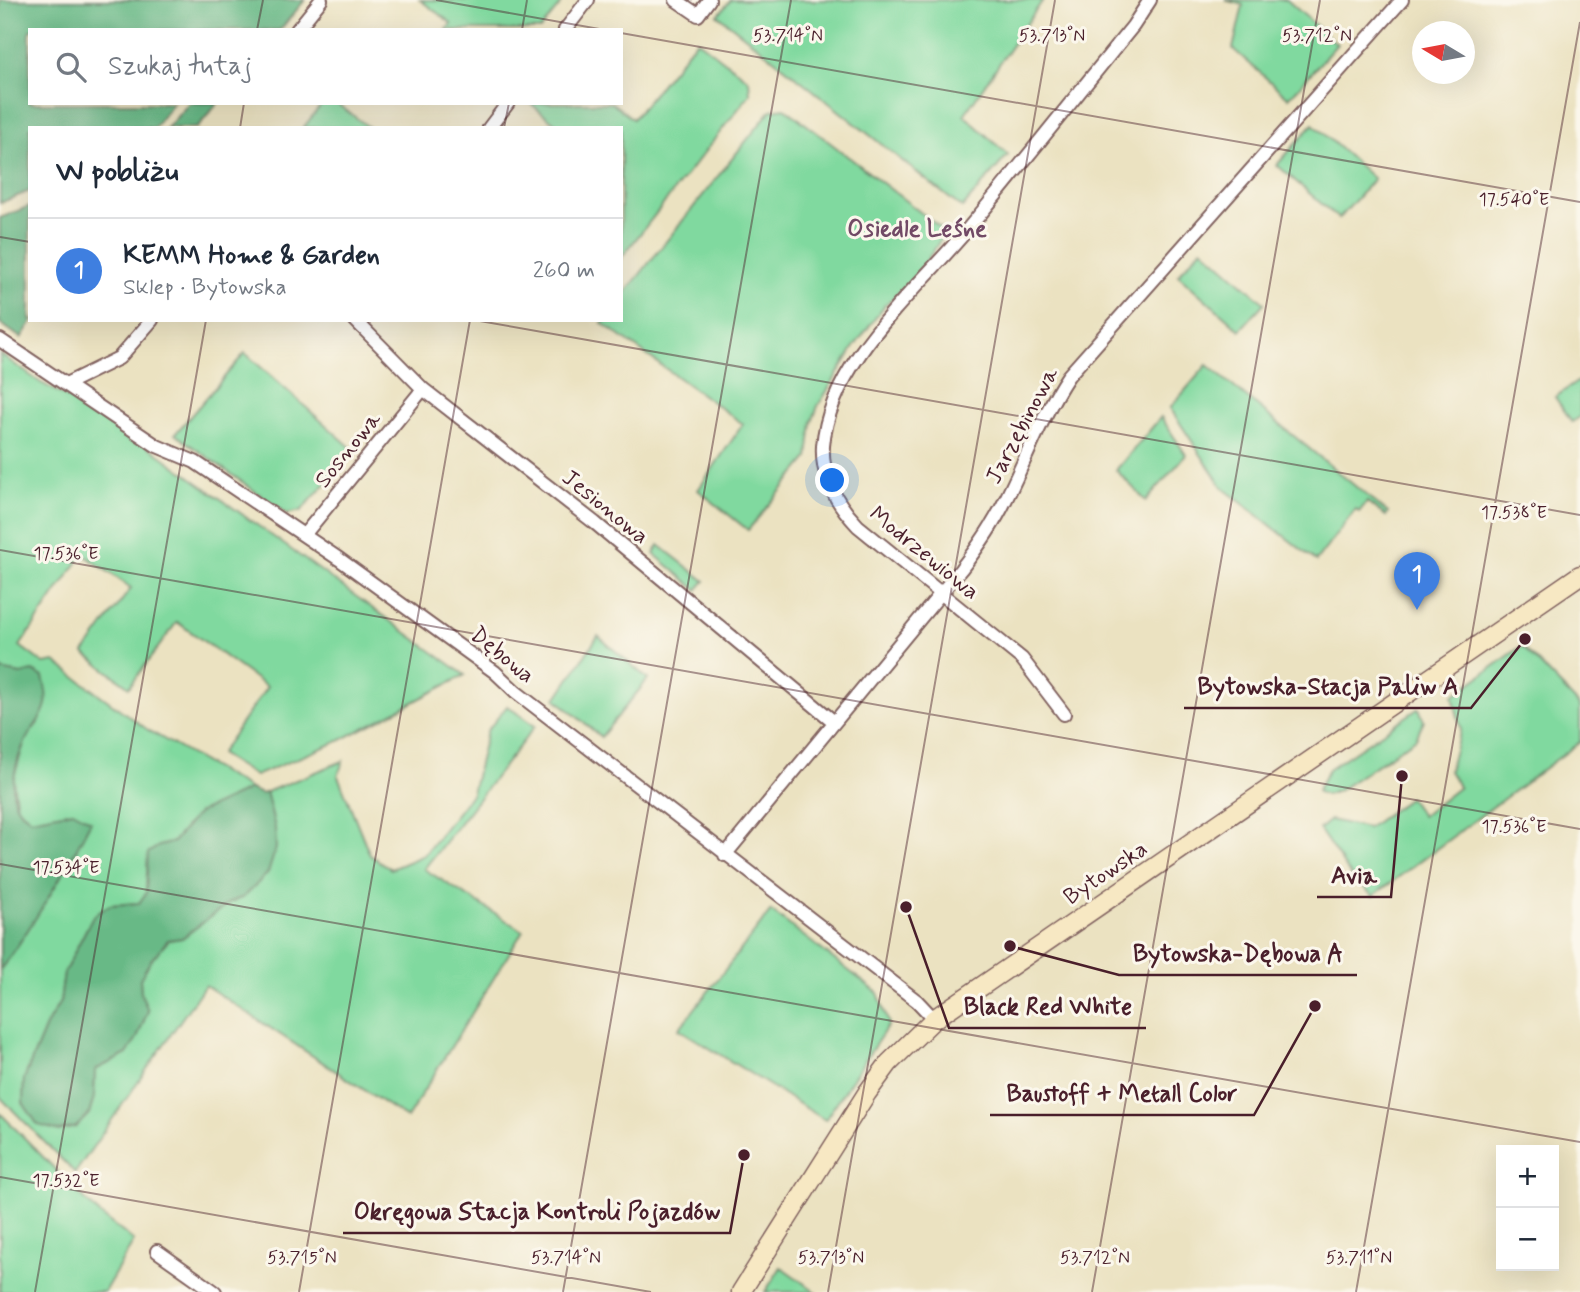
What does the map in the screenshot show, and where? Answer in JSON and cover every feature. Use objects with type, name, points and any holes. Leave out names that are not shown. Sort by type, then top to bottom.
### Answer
[{"type":"main road","name":"Bytowska","points":[[741,1292],[867,1093],[889,1063],[934,1019],[1580,576]]},
{"type":"street","points":[[299,28],[321,0]]},
{"type":"street","points":[[567,28],[588,0]]},
{"type":"street","points":[[676,0],[698,15],[709,0]]},
{"type":"street","name":"Modrzewiowa","points":[[1064,713],[1022,659],[858,526],[842,509],[831,490],[824,468],[823,446],[829,417],[853,365],[868,342],[970,227],[1133,26],[1150,0]]},
{"type":"street","name":"Jarzębinowa","points":[[725,855],[983,540],[1068,376],[1402,0]]},
{"type":"street","points":[[491,126],[506,105]]},
{"type":"street","points":[[66,384],[119,358],[150,322]]},
{"type":"street","name":"Jesionowa","points":[[357,322],[423,388],[595,523],[833,721]]},
{"type":"street","name":"Dębowa","points":[[0,340],[157,446],[195,462],[304,535],[475,657],[725,855],[917,1001],[934,1019]]},
{"type":"street","name":"Sosnowa","points":[[304,535],[423,388]]},
{"type":"street","points":[[158,1251],[215,1292]]},
{"type":"green space","points":[[0,0],[305,0],[282,28],[28,28],[28,105],[171,105],[156,126],[28,126],[28,192],[0,203]]},
{"type":"green space","points":[[420,0],[564,0],[542,28],[448,28],[451,23]]},
{"type":"green space","points":[[731,0],[1043,0],[964,115],[1008,155],[962,208],[718,15]]},
{"type":"green space","points":[[1225,0],[1287,0],[1337,44],[1289,98],[1233,49],[1243,5]]},
{"type":"green space","points":[[697,40],[749,80],[750,94],[623,255],[623,126],[559,126],[532,105],[615,105],[633,119]]},
{"type":"green space","points":[[187,105],[216,105],[199,126],[169,126]]},
{"type":"green space","points":[[321,105],[339,105],[367,126],[305,126]]},
{"type":"green space","points":[[785,108],[946,232],[914,279],[885,305],[854,347],[818,406],[812,422],[808,458],[748,530],[698,490],[743,424],[602,323],[623,322],[623,295],[771,110]]},
{"type":"green space","points":[[1313,124],[1374,179],[1339,219],[1277,165]]},
{"type":"green space","points":[[28,207],[28,322],[32,322],[21,338],[0,323],[0,218]]},
{"type":"green space","points":[[1202,248],[1264,303],[1240,330],[1178,275]]},
{"type":"green space","points":[[245,353],[355,451],[301,511],[287,514],[175,434]]},
{"type":"green space","points":[[0,354],[41,383],[117,424],[465,675],[339,741],[255,776],[220,754],[267,687],[177,622],[129,687],[84,653],[131,588],[83,554],[20,646],[44,664],[55,662],[148,730],[250,789],[198,813],[173,842],[148,853],[146,894],[139,903],[110,905],[93,916],[64,973],[60,1002],[47,1024],[24,1079],[23,1103],[38,1125],[94,1097],[95,1070],[127,1054],[148,1011],[141,993],[140,979],[151,960],[169,940],[182,938],[230,902],[244,897],[275,828],[266,792],[343,761],[338,776],[370,855],[391,869],[424,855],[472,793],[487,731],[507,706],[535,726],[424,869],[523,931],[407,1118],[205,985],[75,1173],[0,1097],[0,970],[77,849],[73,811],[31,819],[17,807],[13,781],[28,735],[38,723],[21,674],[0,670]]},
{"type":"green space","points":[[1207,365],[1388,513],[1386,516],[1367,502],[1359,512],[1356,509],[1316,561],[1223,488],[1170,408]]},
{"type":"green space","points":[[1580,380],[1580,417],[1572,422],[1555,397]]},
{"type":"green space","points":[[1161,417],[1186,455],[1146,501],[1116,470]]},
{"type":"green space","points":[[659,545],[705,581],[697,590],[654,554]]},
{"type":"green space","points":[[598,636],[648,679],[601,737],[556,699]]},
{"type":"green space","points":[[1522,646],[1580,706],[1580,742],[1373,896],[1352,877],[1319,829],[1330,820],[1368,828],[1409,798],[1422,816],[1459,787],[1449,771],[1461,729],[1453,696]]},
{"type":"green space","points":[[0,670],[21,674],[33,671],[43,677],[46,690],[47,701],[43,712],[26,740],[15,770],[13,791],[18,808],[31,819],[73,811],[91,821],[48,897],[0,970]]},
{"type":"green space","points":[[1419,708],[1424,721],[1416,738],[1338,791],[1326,795],[1318,792],[1329,769]]},
{"type":"green space","points":[[250,789],[261,794],[266,792],[275,828],[276,848],[268,873],[244,897],[230,902],[182,938],[168,940],[151,960],[140,979],[141,993],[148,1011],[127,1054],[95,1070],[94,1097],[89,1114],[76,1127],[59,1131],[38,1125],[23,1103],[24,1079],[47,1024],[60,1002],[64,973],[93,916],[110,905],[139,903],[146,893],[148,853],[173,842],[198,813]]},
{"type":"green space","points":[[771,911],[878,993],[889,1024],[825,1120],[679,1029]]},
{"type":"green space","points":[[0,1113],[98,1213],[134,1241],[104,1292],[0,1292]]},
{"type":"green space","points":[[781,1267],[816,1292],[765,1292]]},
{"type":"place","name":"KEMM Home & Garden","points":[[1417,610]]},
{"type":"place","name":"Bytowska-Stacja Paliw A","points":[[1525,639]]},
{"type":"place","name":"Avia","points":[[1402,776]]},
{"type":"place","name":"Black Red White","points":[[906,907]]},
{"type":"place","name":"Bytowska-Dębowa A","points":[[1010,946]]},
{"type":"place","name":"Baustoff + Metall Color","points":[[1315,1006]]},
{"type":"place","name":"Okręgowa Stacja Kontroli Pojazdów","points":[[744,1155]]},
{"type":"district","name":"Osiedle Leśne","points":[[917,228]]}]
